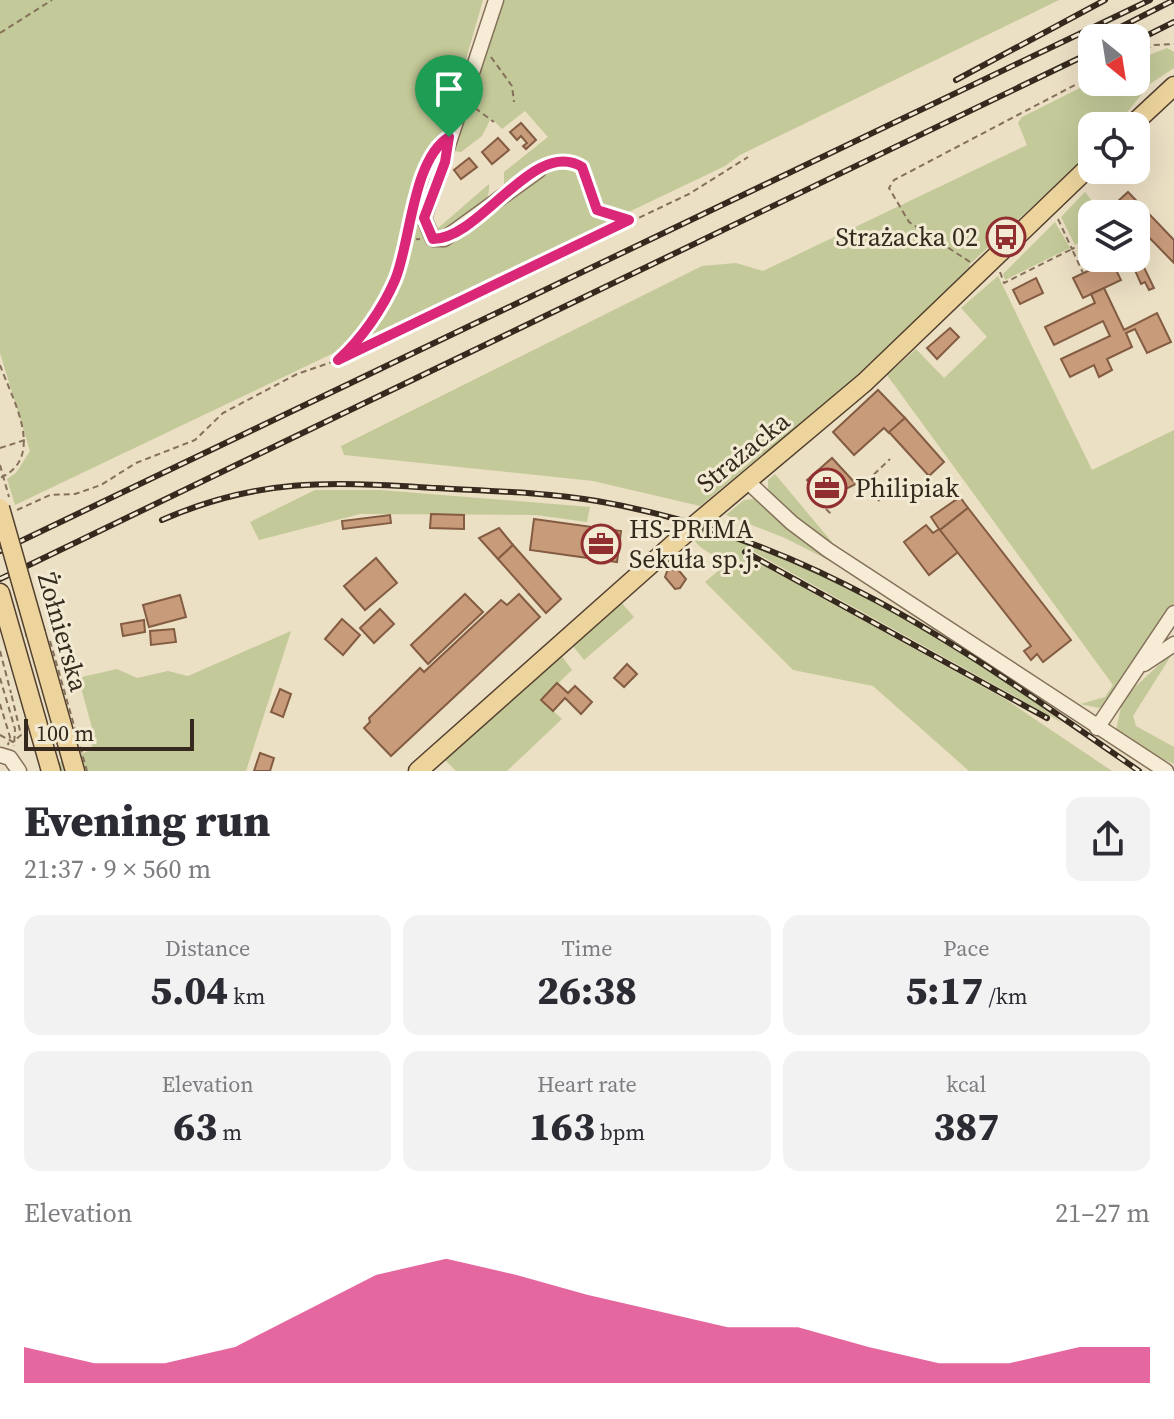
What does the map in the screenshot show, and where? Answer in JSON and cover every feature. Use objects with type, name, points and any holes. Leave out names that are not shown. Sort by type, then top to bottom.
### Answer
[{"type":"main road","points":[[1146,112],[1174,86]]},
{"type":"main road","name":"Strażacka","points":[[418,771],[524,674],[983,278],[1078,179]]},
{"type":"main road","name":"Żołnierska","points":[[9,509],[36,634],[75,771]]},
{"type":"main road","name":"Żołnierska","points":[[0,593],[7,647],[51,771]]},
{"type":"street","points":[[496,0],[424,218],[433,239],[444,239],[469,223],[539,170]]},
{"type":"street","points":[[748,482],[792,523],[868,568],[1097,728],[1166,771]]},
{"type":"street","points":[[1097,728],[1174,613]]},
{"type":"street","points":[[1136,669],[1174,644]]},
{"type":"street","points":[[5,757],[19,771]]},
{"type":"path","points":[[0,33],[52,0]]},
{"type":"path","points":[[1150,47],[1174,44]]},
{"type":"path","points":[[482,47],[512,86],[514,102]]},
{"type":"path","points":[[1078,83],[894,180],[889,188],[909,222],[983,278],[1004,283],[1078,246]]},
{"type":"path","points":[[463,103],[480,109],[494,122]]},
{"type":"path","points":[[9,509],[50,495],[75,494],[101,485],[136,463],[195,440],[223,413],[297,374],[338,360],[689,194],[748,157]]},
{"type":"path","points":[[539,170],[557,161],[572,161],[588,176],[591,201],[597,210],[629,220]]},
{"type":"path","points":[[338,360],[354,346],[395,280],[413,209]]},
{"type":"path","points":[[1062,211],[1056,216],[1083,273]]},
{"type":"path","points":[[0,365],[25,440],[18,465],[0,478]]},
{"type":"path","points":[[0,448],[25,440]]},
{"type":"path","points":[[878,501],[882,497],[865,483],[890,459]]},
{"type":"path","points":[[826,509],[832,515]]},
{"type":"path","points":[[0,735],[13,742],[21,731],[7,647]]},
{"type":"path","points":[[0,678],[16,738],[5,757]]},
{"type":"path","points":[[0,704],[8,728]]},
{"type":"green space","points":[[0,0],[483,0],[440,149],[429,225],[437,229],[489,184],[488,193],[481,209],[474,215],[442,232],[453,239],[520,186],[539,179],[547,168],[544,164],[540,165],[504,188],[504,172],[548,137],[525,111],[502,129],[491,118],[482,136],[461,152],[454,151],[502,0],[1059,0],[740,155],[725,166],[15,505],[7,479],[16,473],[30,451],[0,353]]},
{"type":"green space","points":[[1167,48],[1174,52],[1174,68],[1150,84],[1150,55]]},
{"type":"green space","points":[[1078,89],[1078,96],[1140,96],[1127,112],[1078,112],[1078,164],[969,265],[972,270],[962,282],[842,389],[700,506],[593,481],[344,455],[341,446],[702,266],[736,263],[763,271],[1027,145],[1018,123],[1022,117]]},
{"type":"green space","points":[[1085,192],[1091,200],[1078,200],[1078,244],[1075,245],[1061,217]]},
{"type":"green space","points":[[1055,222],[1070,248],[1005,280],[1003,274]]},
{"type":"green space","points":[[998,276],[1092,470],[1174,430],[1174,603],[1109,702],[1099,708],[1080,704],[1105,697],[1113,685],[887,375],[916,349],[944,378],[987,337],[961,308]]},
{"type":"green space","points":[[775,474],[836,547],[809,531],[768,492],[768,480]]},
{"type":"green space","points":[[315,490],[380,490],[590,507],[587,522],[536,515],[360,514],[259,540],[250,522]]},
{"type":"green space","points":[[753,499],[765,505],[832,562],[785,538],[726,515],[744,500]]},
{"type":"green space","points":[[707,530],[802,567],[936,638],[1063,723],[754,552],[750,558],[1005,699],[1112,771],[969,771],[873,686],[793,670],[705,582],[725,565],[694,540]]},
{"type":"green space","points":[[621,602],[634,617],[584,660],[573,646]]},
{"type":"green space","points":[[291,631],[246,771],[37,771],[91,750],[94,735],[80,684],[82,677],[117,669],[137,678],[168,671],[188,676]]},
{"type":"green space","points":[[1174,651],[1133,716],[1136,726],[1174,747],[1174,764],[1141,749],[1116,730],[1123,698]]},
{"type":"green space","points":[[561,655],[572,670],[541,700],[562,719],[507,771],[456,771],[445,760]]},
{"type":"building","points":[[521,123],[536,140],[526,149],[523,146],[527,143],[521,136],[517,140],[510,132]]},
{"type":"building","points":[[498,138],[509,150],[492,164],[482,152]]},
{"type":"building","points":[[469,158],[477,167],[461,179],[454,170]]},
{"type":"building","points":[[1128,192],[1136,200],[1119,200]]},
{"type":"building","points":[[1150,215],[1174,240],[1174,263],[1150,238]]},
{"type":"building","points":[[1086,272],[1117,272],[1121,280],[1083,298],[1073,278]]},
{"type":"building","points":[[1136,272],[1146,272],[1154,288],[1149,290],[1145,282],[1141,284]]},
{"type":"building","points":[[1036,278],[1043,293],[1020,304],[1013,290]]},
{"type":"building","points":[[1104,288],[1124,330],[1157,313],[1171,342],[1147,353],[1135,329],[1126,333],[1132,347],[1107,359],[1112,370],[1099,377],[1094,365],[1070,377],[1061,359],[1110,336],[1103,321],[1054,345],[1045,327],[1095,303],[1091,294]]},
{"type":"building","points":[[950,328],[959,337],[937,359],[927,348]]},
{"type":"building","points":[[878,390],[905,418],[889,433],[884,428],[854,455],[833,432]]},
{"type":"building","points":[[905,418],[944,462],[929,476],[889,432]]},
{"type":"building","points":[[832,458],[856,484],[825,499],[807,480]]},
{"type":"building","points":[[960,497],[968,508],[940,530],[958,552],[929,575],[904,542],[926,525],[933,533],[939,529],[931,517]]},
{"type":"building","points":[[968,508],[1071,640],[1043,662],[1037,654],[1031,660],[1024,651],[1031,646],[940,530]]},
{"type":"building","points":[[431,514],[464,515],[464,529],[430,528]]},
{"type":"building","points":[[390,515],[391,523],[343,529],[342,521]]},
{"type":"building","points":[[534,519],[621,531],[617,562],[530,550]]},
{"type":"building","points":[[499,528],[513,545],[498,559],[479,538]]},
{"type":"building","points":[[513,545],[561,599],[546,613],[498,559]]},
{"type":"building","points":[[376,558],[397,583],[365,610],[344,586]]},
{"type":"building","points":[[669,566],[673,570],[676,567],[686,579],[680,588],[675,589],[665,577]]},
{"type":"building","points":[[465,594],[483,612],[428,664],[411,645]]},
{"type":"building","points":[[519,594],[540,617],[391,756],[364,728],[370,722],[369,718],[420,668],[424,672],[501,600],[507,605]]},
{"type":"building","points":[[180,595],[186,617],[149,627],[143,605]]},
{"type":"building","points":[[380,609],[394,624],[374,643],[360,628]]},
{"type":"building","points":[[342,619],[360,635],[343,655],[325,639]]},
{"type":"building","points":[[144,620],[145,632],[123,636],[121,624]]},
{"type":"building","points":[[174,629],[176,642],[151,645],[150,631]]},
{"type":"building","points":[[627,664],[637,674],[624,687],[614,678]]},
{"type":"building","points":[[557,683],[568,693],[575,686],[592,702],[581,714],[565,698],[553,711],[541,700]]},
{"type":"building","points":[[280,689],[291,694],[283,717],[271,712]]},
{"type":"building","points":[[260,753],[274,758],[270,771],[254,771]]},
{"type":"railway","points":[[956,80],[1105,0]]},
{"type":"railway","points":[[0,551],[1150,0]]},
{"type":"railway","points":[[1127,24],[1174,0]]},
{"type":"railway","points":[[1150,34],[1174,22]]},
{"type":"railway","points":[[0,579],[1078,59]]},
{"type":"railway","points":[[162,520],[231,496],[264,489],[329,484],[557,496],[597,501],[675,518],[748,542],[817,571],[883,604],[1011,683],[1139,771]]},
{"type":"railway","points":[[745,552],[1047,718]]},
{"type":"place","name":"Strażacka 02","points":[[1006,237]]},
{"type":"place","name":"Philipiak","points":[[827,488]]},
{"type":"place","name":"HS-PRIMA Sekuła sp.j.","points":[[601,544]]},
{"type":"route","points":[[449,137],[445,162],[424,218],[433,239],[444,239],[481,215],[515,186],[557,161],[572,161],[582,167],[588,176],[591,201],[597,210],[629,220],[381,342],[338,360],[354,346],[395,280],[408,222],[431,159],[449,137]]}]
